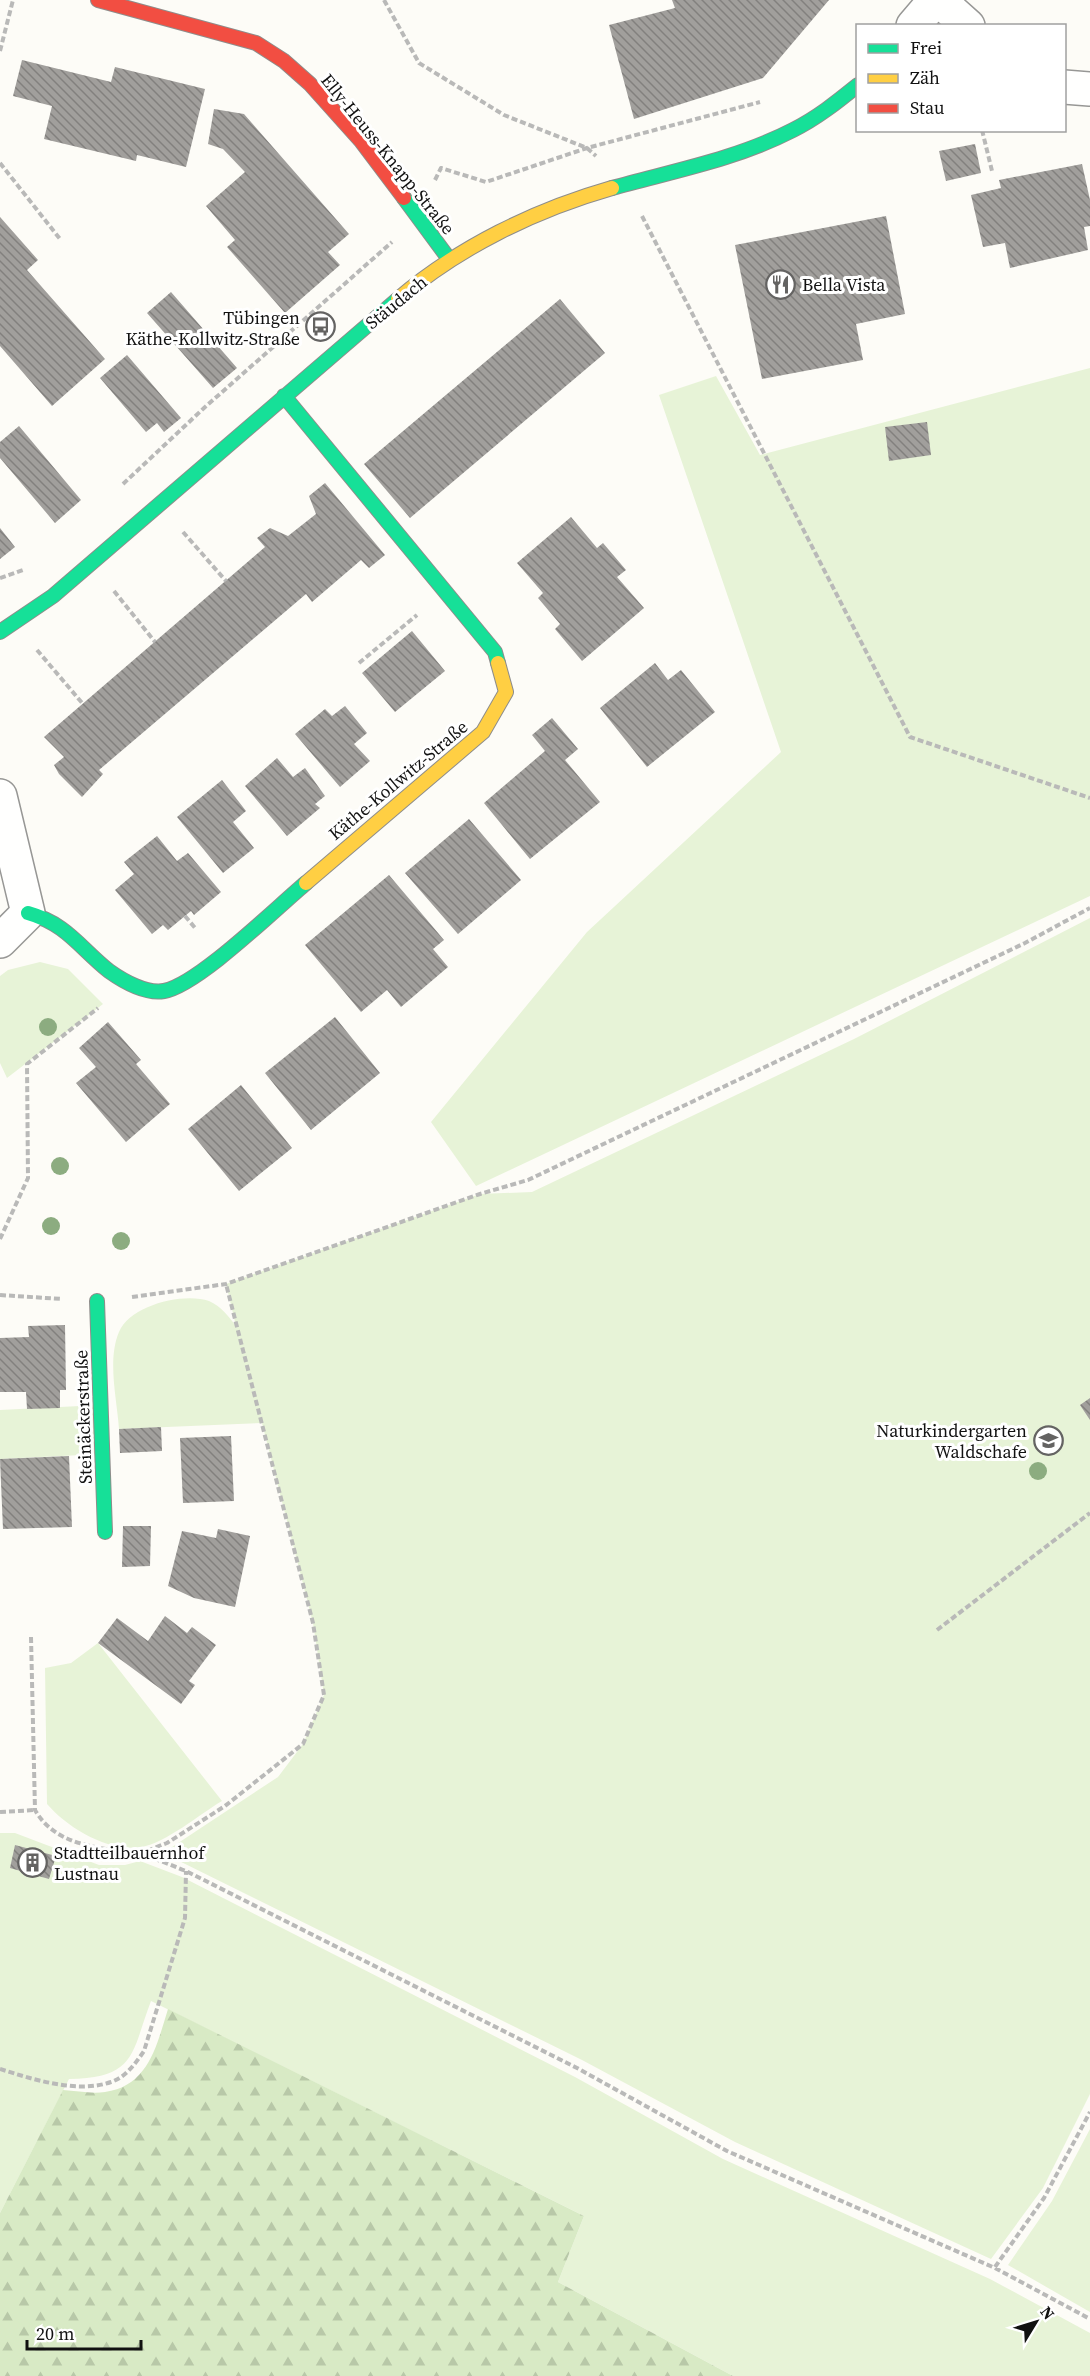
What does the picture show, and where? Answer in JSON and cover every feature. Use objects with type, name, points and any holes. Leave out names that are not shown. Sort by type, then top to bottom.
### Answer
[{"type":"street","name":"Elly-Heuss-Knapp-Straße","points":[[98,0],[256,43],[278,54],[324,98],[449,259]]},
{"type":"street","points":[[915,24],[937,0],[966,24]]},
{"type":"street","name":"Stäudach","points":[[0,632],[53,596],[284,396],[411,288],[449,259],[477,243],[540,214],[626,185],[743,152],[777,138],[812,120],[856,87]]},
{"type":"street","points":[[1066,87],[1090,89]]},
{"type":"street","name":"Käthe-Kollwitz-Straße","points":[[28,913],[48,916],[66,928],[100,965],[126,983],[160,992],[189,982],[486,729],[506,692],[495,652],[284,396]]},
{"type":"street","points":[[0,796],[28,913],[0,941]]},
{"type":"street","name":"Steinäckerstraße","points":[[97,1301],[105,1532]]},
{"type":"path","points":[[0,51],[14,0]]},
{"type":"path","points":[[384,0],[419,63],[504,115],[588,148],[626,185],[910,737],[1090,798]]},
{"type":"path","points":[[982,132],[992,171]]},
{"type":"path","points":[[0,163],[60,239]]},
{"type":"path","points":[[160,504],[226,581]]},
{"type":"path","points":[[90,563],[155,642]]},
{"type":"path","points":[[359,663],[446,592]]},
{"type":"path","points":[[14,623],[83,704]]},
{"type":"path","points":[[0,1294],[97,1301],[226,1284],[480,1194],[528,1180],[1024,943],[1090,908]]},
{"type":"path","points":[[0,1239],[28,1178],[27,1064],[126,983]]},
{"type":"path","points":[[138,1854],[167,1843],[225,1806],[303,1744],[324,1695],[313,1623],[226,1284]]},
{"type":"path","points":[[937,1630],[1090,1513]]},
{"type":"path","points":[[31,1637],[35,1810],[42,1822],[52,1830],[82,1845],[138,1854],[186,1871],[577,2068],[728,2151],[995,2268],[1090,2319]]},
{"type":"path","points":[[0,1812],[35,1810]]},
{"type":"path","points":[[0,2069],[67,2084],[95,2086],[112,2082],[132,2069],[144,2051],[185,1918],[186,1871]]},
{"type":"path","points":[[995,2268],[1044,2198],[1090,2112]]},
{"type":"green space","points":[[1090,368],[1090,896],[476,1186],[431,1122],[587,932],[781,752],[659,395],[716,376],[760,455]]},
{"type":"green space","points":[[1090,918],[1090,2094],[1043,2188],[991,2259],[735,2142],[582,2060],[163,1853],[278,1777],[303,1744],[324,1695],[313,1623],[262,1423],[119,1429],[113,1367],[115,1343],[119,1332],[134,1314],[146,1308],[186,1298],[209,1301],[224,1312],[236,1326],[226,1284],[480,1194],[532,1192],[854,1039]]},
{"type":"green space","points":[[40,962],[68,969],[103,1004],[7,1078],[0,1063],[0,976],[8,970]]},
{"type":"green space","points":[[100,1405],[102,1454],[0,1459],[0,1410]]},
{"type":"green space","points":[[98,1643],[222,1801],[172,1834],[141,1847],[128,1848],[102,1842],[66,1822],[47,1804],[45,1668],[71,1663]]},
{"type":"green space","points":[[0,1833],[15,1833],[99,1865],[125,1865],[140,1861],[182,1877],[575,2077],[723,2159],[990,2279],[1090,2333],[1090,2376],[733,2376],[558,2282],[584,2216],[151,2001],[134,2048],[120,2068],[108,2074],[69,2079],[0,2213]]},
{"type":"green space","points":[[168,2009],[584,2216],[558,2282],[733,2376],[0,2376],[0,2213],[63,2090],[105,2092],[120,2088],[132,2081],[149,2061],[155,2049]]},
{"type":"green space","points":[[1090,2129],[1090,2312],[1008,2265],[1052,2201]]},
{"type":"building","points":[[672,0],[829,0],[763,78],[634,119],[609,25],[675,8]]},
{"type":"building","points":[[22,60],[111,82],[115,67],[205,89],[186,167],[137,155],[136,161],[44,139],[52,106],[13,96]]},
{"type":"building","points":[[214,109],[244,114],[349,234],[328,252],[340,265],[285,313],[227,247],[235,240],[206,206],[245,172],[223,149],[208,144]]},
{"type":"building","points":[[975,144],[981,173],[946,181],[939,151]]},
{"type":"building","points":[[1082,164],[1090,200],[1090,226],[1084,227],[1088,250],[1010,268],[1005,243],[983,247],[971,195],[1001,188],[999,180]]},
{"type":"building","points":[[886,216],[905,314],[856,324],[863,360],[762,379],[735,245]]},
{"type":"building","points":[[0,217],[38,260],[27,270],[105,359],[52,406],[0,346]]},
{"type":"building","points":[[171,292],[237,368],[213,388],[147,313]]},
{"type":"building","points":[[560,299],[605,353],[410,518],[364,464]]},
{"type":"building","points":[[127,355],[181,418],[164,432],[157,423],[146,432],[100,378]]},
{"type":"building","points":[[927,422],[931,455],[889,461],[885,427]]},
{"type":"building","points":[[19,426],[81,500],[55,523],[0,458],[0,442]]},
{"type":"building","points":[[325,483],[385,555],[369,568],[361,560],[312,602],[306,594],[99,770],[103,774],[82,797],[59,774],[54,765],[64,757],[44,737],[265,547],[257,538],[270,528],[288,536],[316,514],[309,496]]},
{"type":"building","points":[[571,517],[597,548],[603,543],[626,570],[617,577],[644,608],[582,661],[555,629],[560,624],[538,598],[543,593],[517,563]]},
{"type":"building","points":[[0,528],[15,547],[0,559]]},
{"type":"building","points":[[412,631],[445,671],[395,712],[362,673]]},
{"type":"building","points":[[655,663],[668,680],[681,670],[715,712],[647,767],[600,708]]},
{"type":"building","points":[[345,706],[367,733],[354,744],[370,761],[340,787],[295,734],[325,709],[332,716]]},
{"type":"building","points":[[552,718],[578,749],[565,760],[600,802],[530,859],[484,803],[545,751],[532,735]]},
{"type":"building","points":[[277,758],[293,777],[305,768],[325,796],[315,804],[320,808],[287,836],[245,786]]},
{"type":"building","points":[[222,780],[246,811],[233,822],[254,848],[223,873],[177,817]]},
{"type":"building","points":[[469,819],[521,880],[458,934],[405,873]]},
{"type":"building","points":[[157,836],[177,861],[188,853],[221,892],[194,915],[191,911],[168,930],[163,925],[152,934],[115,890],[134,874],[124,862]]},
{"type":"building","points":[[389,875],[444,940],[433,949],[448,967],[401,1007],[387,990],[361,1012],[305,945]]},
{"type":"building","points":[[335,1017],[380,1073],[311,1130],[265,1073]]},
{"type":"building","points":[[108,1022],[141,1060],[136,1064],[170,1104],[126,1142],[76,1083],[96,1067],[79,1048]]},
{"type":"building","points":[[241,1085],[292,1148],[239,1191],[188,1129]]},
{"type":"building","points":[[65,1325],[66,1390],[60,1390],[60,1408],[27,1409],[26,1392],[0,1392],[0,1338],[29,1337],[28,1326]]},
{"type":"building","points":[[1090,1398],[1090,1420],[1080,1405]]},
{"type":"building","points":[[161,1427],[162,1451],[120,1453],[119,1429]]},
{"type":"building","points":[[231,1436],[234,1501],[183,1503],[180,1438]]},
{"type":"building","points":[[69,1456],[72,1527],[3,1529],[0,1459]]},
{"type":"building","points":[[123,1526],[151,1526],[150,1566],[122,1567]]},
{"type":"building","points":[[218,1529],[250,1536],[235,1607],[194,1598],[168,1586],[182,1531],[216,1538]]},
{"type":"building","points":[[165,1616],[187,1633],[192,1627],[216,1645],[189,1681],[195,1685],[181,1704],[98,1643],[117,1618],[148,1641]]},
{"type":"building","name":"Stadtteilbauernhof Lustnau","points":[[15,1845],[56,1856],[49,1879],[10,1868]]},
{"type":"traffic: fast","points":[[612,188],[704,163],[772,140],[810,120],[856,87]]},
{"type":"traffic: fast","points":[[404,198],[449,259]]},
{"type":"traffic: fast","points":[[0,632],[53,596],[398,299]]},
{"type":"traffic: fast","points":[[284,396],[495,652],[498,663]]},
{"type":"traffic: fast","points":[[28,913],[53,923],[63,930],[121,979],[142,989],[164,991],[179,986],[216,961],[306,883]]},
{"type":"traffic: fast","points":[[97,1301],[105,1532]]},
{"type":"traffic: slow","points":[[398,299],[446,263],[499,232],[555,207],[612,188]]},
{"type":"traffic: slow","points":[[306,883],[483,732],[506,692],[498,663]]},
{"type":"traffic: jam","points":[[98,0],[256,43],[284,61],[310,84],[361,141],[404,198]]},
{"type":"place","name":"Bella Vista","points":[[781,284]]},
{"type":"place","name":"Tübingen Käthe-Kollwitz-Straße","points":[[321,327]]},
{"type":"place","name":"Naturkindergarten Waldschafe","points":[[1048,1440]]},
{"type":"place","name":"Stadtteilbauernhof Lustnau","points":[[33,1862]]}]
